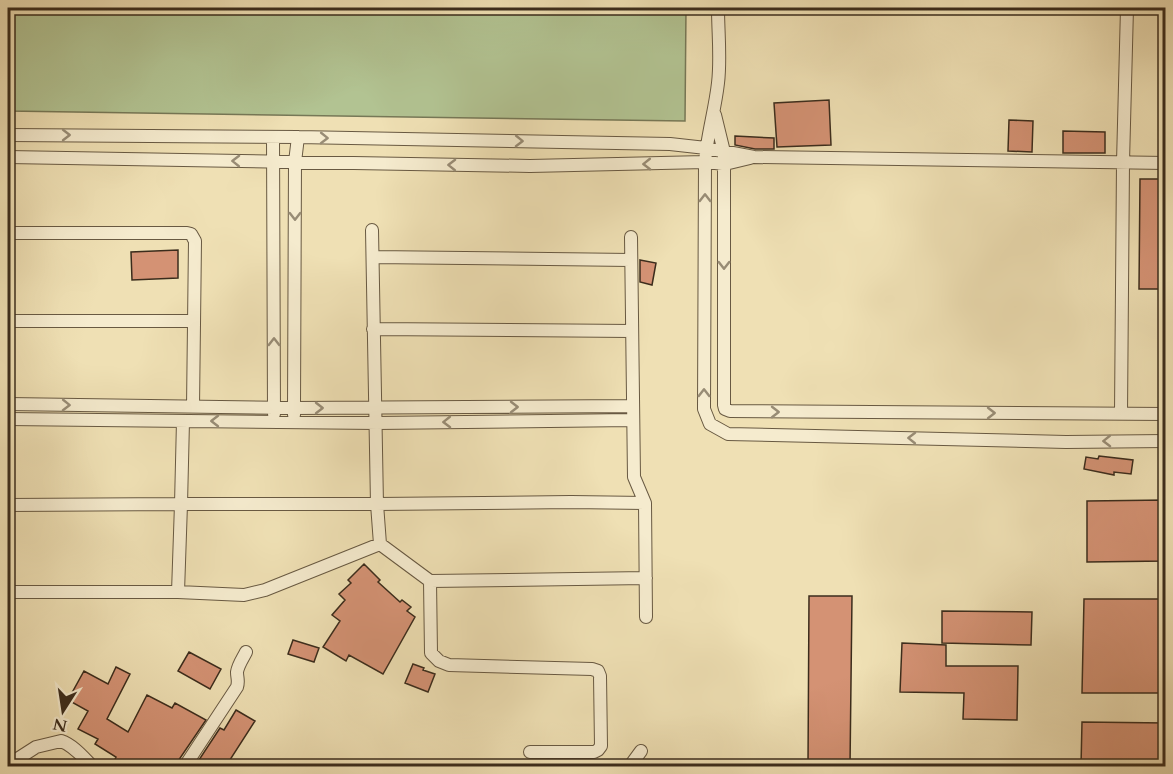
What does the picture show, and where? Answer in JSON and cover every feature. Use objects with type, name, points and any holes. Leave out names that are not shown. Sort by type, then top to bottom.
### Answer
[{"type":"street","points":[[718,8],[719,80],[705,162],[704,409],[710,424],[728,434],[1055,442],[1166,441]]},
{"type":"street","points":[[1121,414],[1127,8]]},
{"type":"street","points":[[715,111],[724,158],[725,409],[715,427]]},
{"type":"street","points":[[8,135],[298,137],[659,144],[706,148],[724,158]]},
{"type":"street","points":[[273,137],[274,415]]},
{"type":"street","points":[[293,422],[295,162],[298,137]]},
{"type":"street","points":[[8,157],[530,166],[705,162],[724,158],[754,157],[1166,163]]},
{"type":"street","points":[[372,230],[377,504],[380,544],[430,581],[646,578]]},
{"type":"street","points":[[8,233],[187,232],[192,234],[195,241],[193,407]]},
{"type":"street","points":[[631,237],[634,477],[645,502],[646,617]]},
{"type":"street","points":[[374,257],[631,260]]},
{"type":"street","points":[[8,321],[194,321]]},
{"type":"street","points":[[373,329],[632,331]]},
{"type":"street","points":[[8,404],[193,407],[274,415],[293,422],[632,420]]},
{"type":"street","points":[[8,419],[183,421],[274,415],[294,408],[633,406]]},
{"type":"street","points":[[725,409],[730,411],[1166,414]]},
{"type":"street","points":[[178,592],[183,421]]},
{"type":"street","points":[[8,505],[645,502]]},
{"type":"street","points":[[8,590],[14,592],[244,594],[265,590],[380,544]]},
{"type":"street","points":[[430,581],[431,653],[439,662],[449,665],[598,671],[601,746],[598,750],[594,752],[530,752]]},
{"type":"street","points":[[185,766],[237,687],[238,668],[246,652]]},
{"type":"street","points":[[8,765],[36,747],[61,741],[74,748],[92,766]]},
{"type":"street","points":[[630,766],[641,751]]},
{"type":"green space","points":[[8,8],[686,8],[685,121],[8,111]]},
{"type":"building","points":[[829,100],[831,145],[777,147],[774,103]]},
{"type":"building","points":[[1009,120],[1033,121],[1032,152],[1008,151]]},
{"type":"building","points":[[1063,131],[1105,132],[1105,153],[1063,153]]},
{"type":"building","points":[[735,136],[774,138],[774,149],[755,149],[735,145]]},
{"type":"building","points":[[1140,179],[1166,179],[1166,289],[1139,289]]},
{"type":"building","points":[[178,250],[178,278],[132,280],[131,252]]},
{"type":"building","points":[[640,260],[656,263],[652,285],[640,282]]},
{"type":"building","points":[[1099,456],[1133,460],[1131,474],[1114,472],[1114,475],[1084,469],[1086,457],[1098,459]]},
{"type":"building","points":[[1166,500],[1166,561],[1087,562],[1087,501]]},
{"type":"building","points":[[364,564],[380,580],[378,582],[400,602],[402,600],[411,607],[407,611],[415,617],[383,674],[349,655],[346,661],[323,647],[340,621],[332,615],[345,600],[339,594],[351,583],[348,580]]},
{"type":"building","points":[[809,596],[852,596],[850,766],[808,766]]},
{"type":"building","points":[[1084,599],[1165,599],[1165,693],[1082,693]]},
{"type":"building","points":[[942,611],[1032,612],[1031,645],[942,643]]},
{"type":"building","points":[[293,640],[319,648],[314,662],[288,654]]},
{"type":"building","points":[[902,643],[946,645],[946,666],[1018,666],[1017,720],[963,719],[964,693],[900,692]]},
{"type":"building","points":[[189,652],[221,669],[210,689],[178,671]]},
{"type":"building","points":[[413,664],[435,674],[428,692],[405,683]]},
{"type":"building","points":[[116,667],[130,674],[107,719],[128,732],[147,695],[172,708],[175,703],[206,720],[178,761],[177,766],[112,766],[116,757],[95,744],[98,739],[78,729],[88,711],[68,700],[84,671],[108,684]]},
{"type":"building","points":[[236,710],[255,721],[226,766],[195,766],[220,728],[224,730]]},
{"type":"building","points":[[1082,722],[1166,723],[1166,766],[1081,766]]}]
